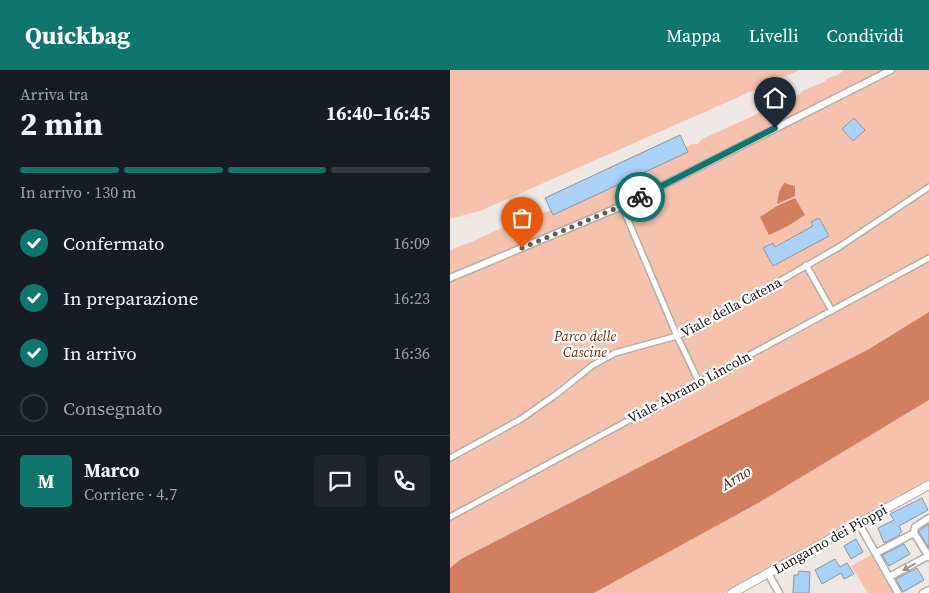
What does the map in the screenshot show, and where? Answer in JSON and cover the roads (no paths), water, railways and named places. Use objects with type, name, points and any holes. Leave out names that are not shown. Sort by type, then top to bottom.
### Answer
[{"type":"street","points":[[450,278],[622,206],[891,70]]},
{"type":"street","name":"Viale della Catena","points":[[450,458],[521,419],[558,394],[592,365],[615,353],[677,336],[723,314],[839,247],[929,187]]},
{"type":"street","points":[[622,206],[677,336],[699,382]]},
{"type":"street","name":"Viale Abramo Lincoln","points":[[450,517],[929,258]]},
{"type":"street","points":[[806,265],[832,311]]},
{"type":"street","name":"Lungarno dei Pioppi","points":[[732,593],[929,485]]},
{"type":"street","points":[[889,578],[929,556],[914,533],[915,526],[929,518]]},
{"type":"street","points":[[859,524],[898,593]]},
{"type":"street","points":[[876,553],[914,533]]},
{"type":"street","points":[[768,574],[779,593]]},
{"type":"street","points":[[923,593],[929,590]]},
{"type":"water","points":[[784,183],[795,186],[795,196],[777,204],[779,192]]},
{"type":"water","points":[[795,198],[805,215],[769,235],[760,217],[777,206]]},
{"type":"water","name":"Arno","points":[[929,312],[929,400],[760,502],[594,593],[450,593],[450,568],[461,559],[869,349]]},
{"type":"park label","name":"Parco delle Cascine","points":[[585,344]]}]
